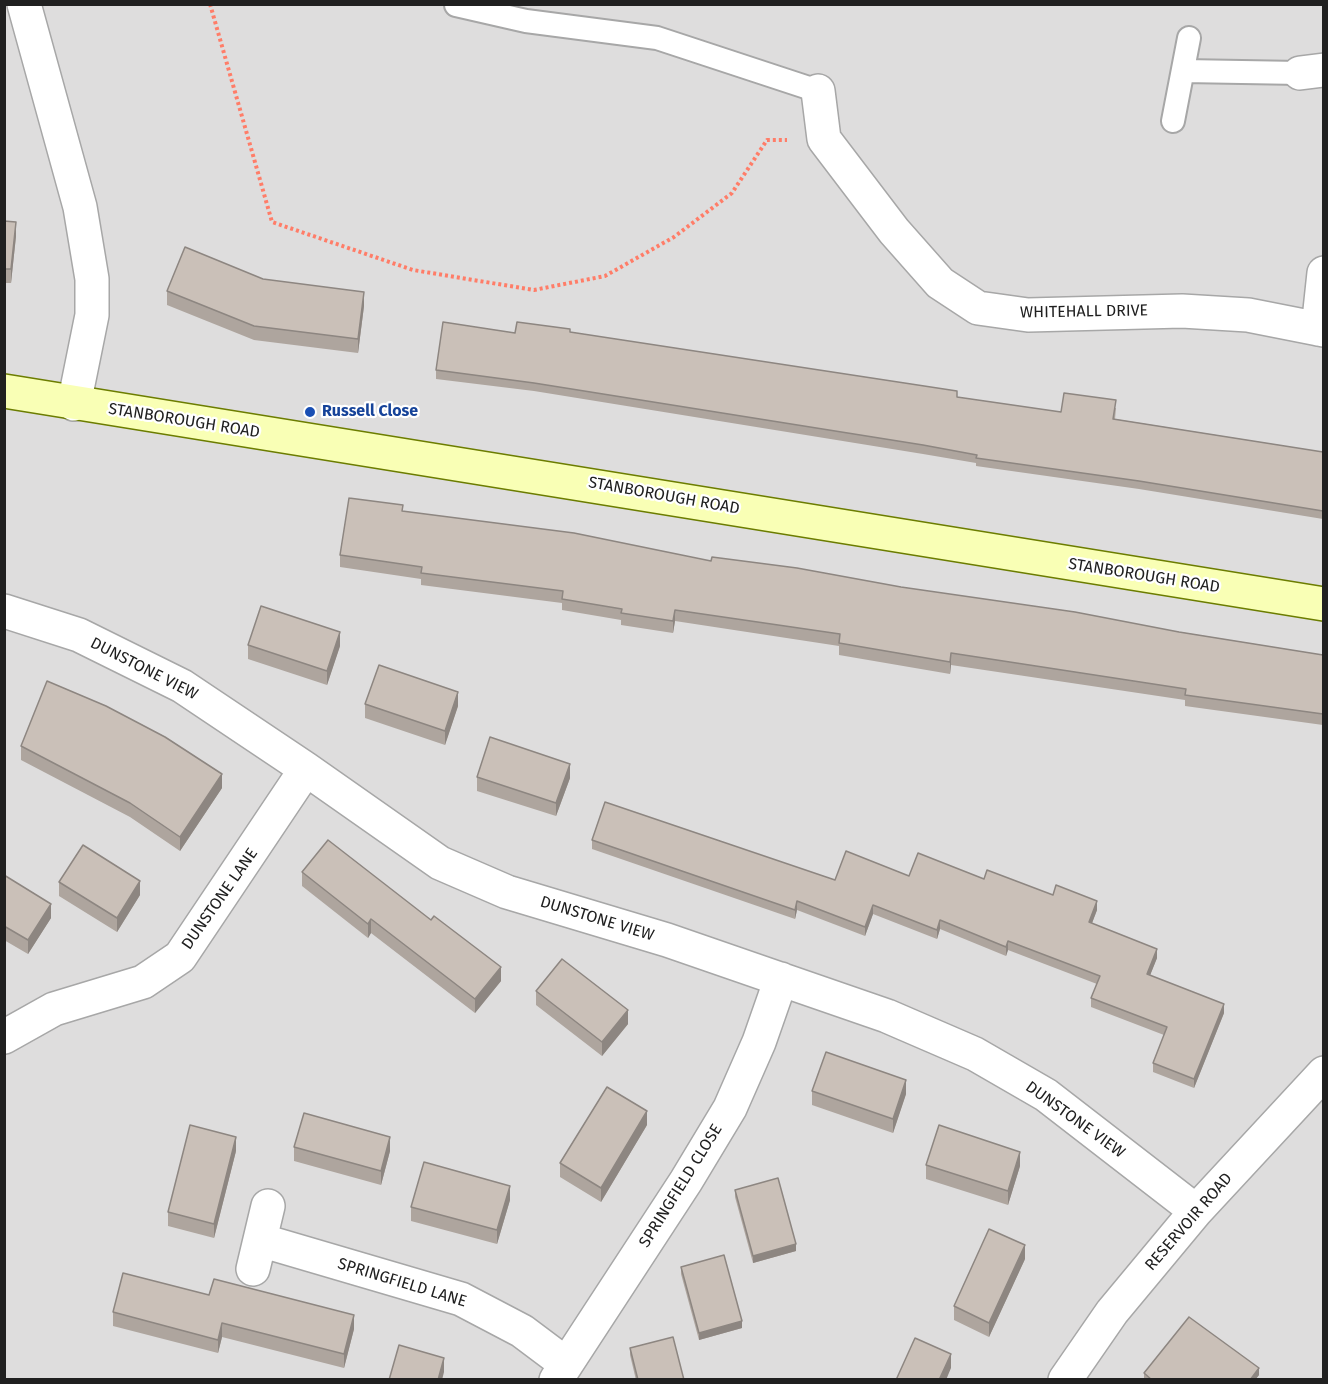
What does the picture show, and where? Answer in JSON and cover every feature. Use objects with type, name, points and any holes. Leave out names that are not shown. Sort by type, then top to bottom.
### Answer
[{"type":"street","points":[[24,4],[80,207],[92,279],[92,315],[74,404]]},
{"type":"street","points":[[818,91],[824,139]]},
{"type":"street","name":"WHITEHALL DRIVE","points":[[824,139],[894,231],[940,283],[978,308],[1028,315],[1182,310],[1248,315],[1321,329]]},
{"type":"street","points":[[1321,329],[1323,273]]},
{"type":"street","name":"STANBOROUGH ROAD","points":[[4,391],[74,404],[575,481],[1323,604]]},
{"type":"street","name":"DUNSTONE VIEW","points":[[4,611],[78,635],[182,686],[306,768],[440,863],[507,892],[667,939],[886,1016],[975,1054],[1046,1095],[1196,1211]]},
{"type":"street","name":"DUNSTONE LANE","points":[[4,1037],[54,1010],[143,982],[180,957],[306,768]]},
{"type":"street","name":"SPRINGFIELD CLOSE","points":[[561,1372],[686,1181],[730,1108],[759,1042],[781,979]]},
{"type":"street","name":"RESERVOIR ROAD","points":[[1065,1380],[1112,1312],[1196,1211],[1323,1073]]},
{"type":"street","name":"SPRINGFIELD LANE","points":[[268,1206],[256,1255],[460,1299],[522,1331],[561,1372]]},
{"type":"lane","points":[[456,5],[526,21],[657,38],[818,91]]},
{"type":"lane","points":[[1173,121],[1189,38]]},
{"type":"lane","points":[[1184,71],[1312,72]]},
{"type":"path","points":[[210,4],[272,222],[413,270],[534,290],[605,276],[674,237],[732,193],[767,140],[824,139]]},
{"type":"shaded area","points":[[5,5],[1323,5],[1323,1379],[5,1379]]},
{"type":"building","points":[[4,221],[16,222],[11,269],[4,269]]},
{"type":"building","points":[[185,247],[263,279],[364,292],[358,339],[254,326],[167,291]]},
{"type":"building","points":[[443,322],[515,333],[517,322],[570,329],[570,332],[957,391],[957,397],[1061,412],[1064,393],[1116,400],[1113,419],[1323,452],[1323,511],[1139,481],[976,458],[977,455],[923,445],[534,383],[436,370]]},
{"type":"building","points":[[349,498],[403,505],[402,511],[574,533],[711,561],[712,557],[797,568],[901,587],[1075,612],[1179,632],[1323,655],[1323,714],[1185,695],[1186,689],[951,653],[950,662],[839,643],[840,634],[675,610],[673,621],[621,613],[622,609],[562,599],[563,591],[421,573],[422,567],[340,555]]},
{"type":"building","points":[[261,606],[340,632],[327,671],[248,645]]},
{"type":"building","points":[[379,665],[458,692],[445,731],[365,704]]},
{"type":"building","points":[[47,681],[106,706],[165,737],[222,774],[180,837],[130,803],[21,746]]},
{"type":"building","points":[[490,737],[570,764],[556,803],[477,777]]},
{"type":"building","points":[[605,802],[835,880],[846,851],[909,876],[918,853],[984,879],[987,870],[1053,895],[1056,885],[1097,901],[1089,922],[1157,949],[1147,974],[1224,1004],[1194,1079],[1153,1063],[1167,1027],[1091,998],[1100,976],[1008,941],[1006,947],[940,920],[937,930],[873,905],[865,927],[797,901],[795,910],[592,840]]},
{"type":"building","points":[[328,840],[431,920],[434,916],[501,967],[475,999],[371,919],[368,924],[302,872]]},
{"type":"building","points":[[83,845],[140,881],[117,918],[59,882]]},
{"type":"building","points":[[4,875],[51,904],[28,940],[4,926]]},
{"type":"building","points":[[562,959],[628,1010],[602,1042],[536,991]]},
{"type":"building","points":[[826,1052],[906,1080],[893,1119],[812,1091]]},
{"type":"building","points":[[607,1087],[647,1111],[601,1188],[560,1163]]},
{"type":"building","points":[[304,1113],[390,1137],[381,1171],[294,1147]]},
{"type":"building","points":[[190,1125],[236,1137],[214,1224],[168,1212]]},
{"type":"building","points":[[939,1125],[1020,1152],[1008,1191],[926,1165]]},
{"type":"building","points":[[424,1162],[510,1186],[497,1230],[411,1207]]},
{"type":"building","points":[[778,1178],[796,1244],[753,1256],[735,1190]]},
{"type":"building","points":[[989,1229],[1025,1245],[989,1323],[954,1306]]},
{"type":"building","points":[[724,1255],[742,1321],[699,1333],[681,1267]]},
{"type":"building","points":[[123,1273],[209,1295],[214,1279],[354,1315],[344,1354],[222,1323],[218,1340],[113,1312]]},
{"type":"building","points":[[1189,1317],[1259,1368],[1250,1380],[1152,1380],[1144,1373]]},
{"type":"building","points":[[673,1337],[684,1380],[638,1380],[630,1348]]},
{"type":"building","points":[[915,1338],[951,1354],[939,1380],[896,1380]]},
{"type":"building","points":[[399,1345],[444,1358],[438,1380],[389,1380]]},
{"type":"place","name":"Russell Close","points":[[310,412]]}]
